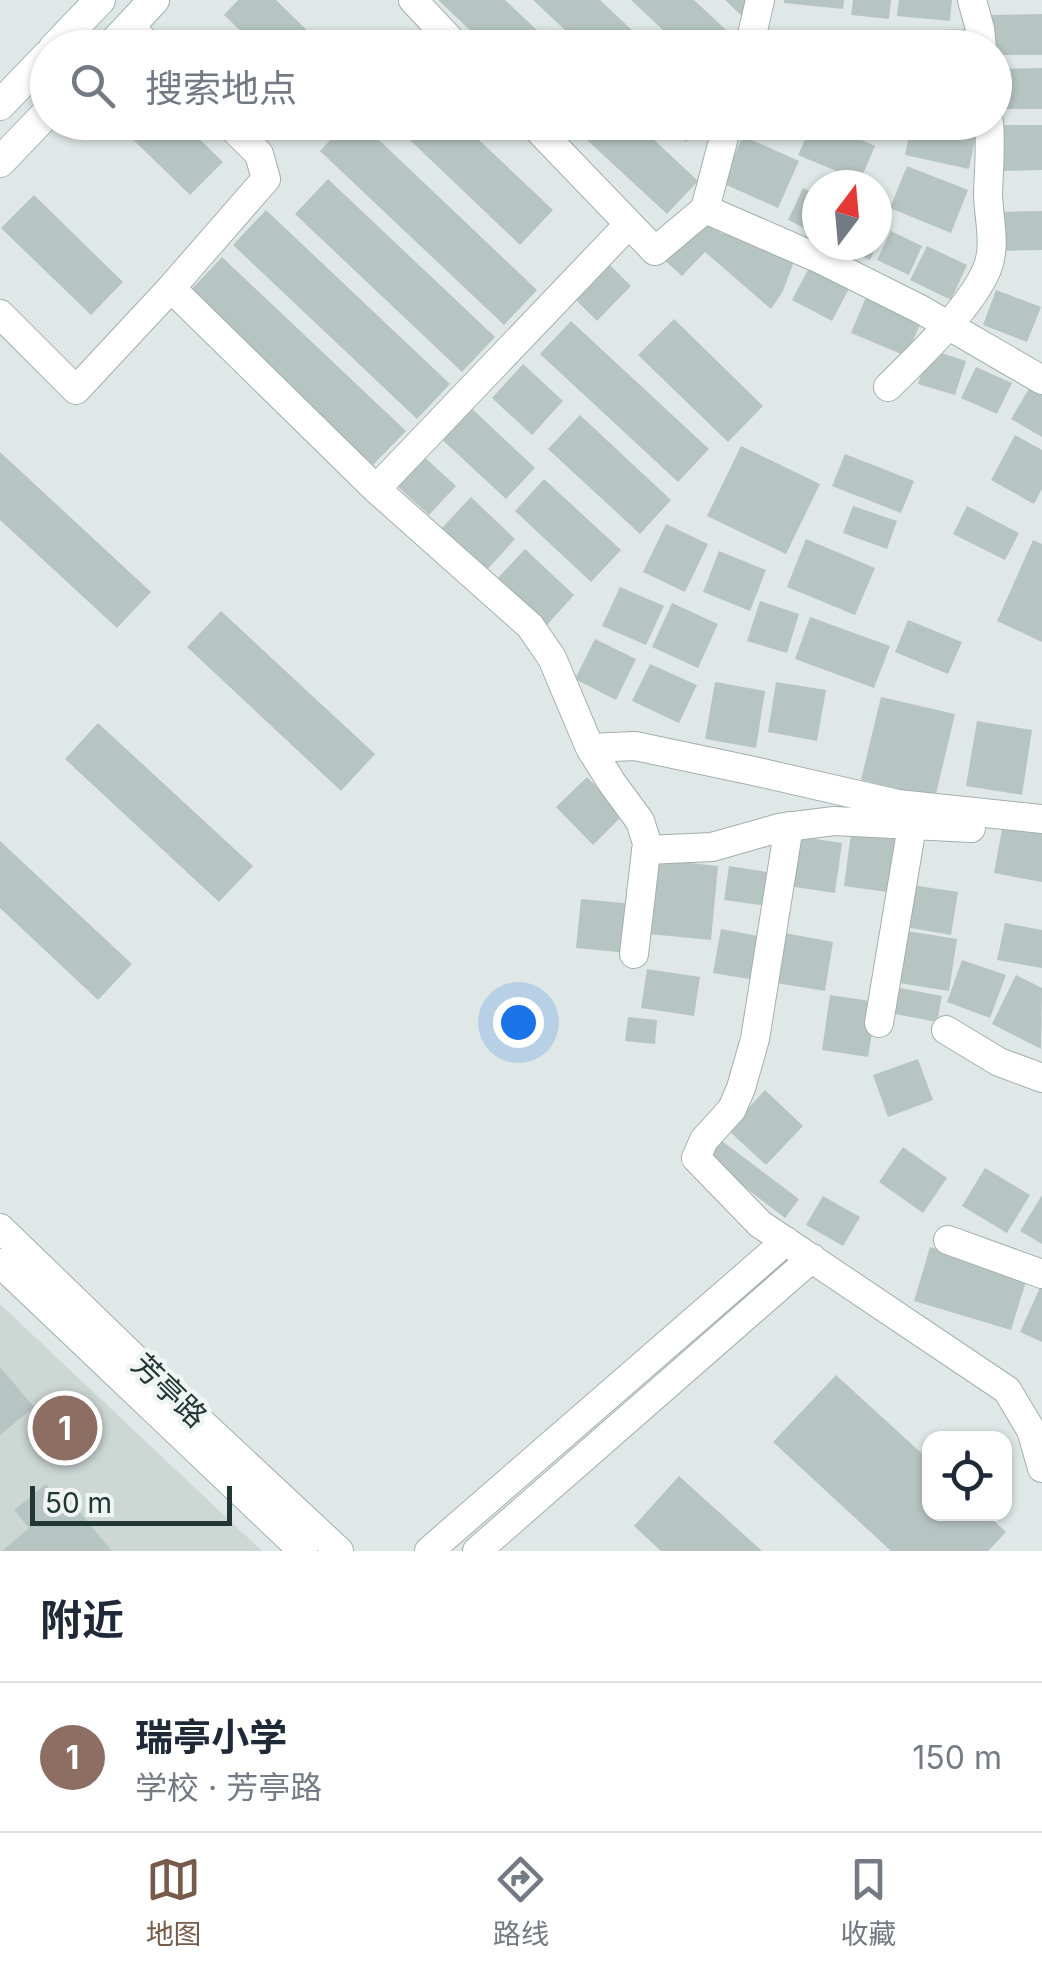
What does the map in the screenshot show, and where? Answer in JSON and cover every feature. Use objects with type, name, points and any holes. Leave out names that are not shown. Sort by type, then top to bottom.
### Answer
[{"type":"main road","points":[[71,30],[100,0]]},
{"type":"main road","points":[[126,30],[154,0]]},
{"type":"main road","points":[[0,105],[30,74]]},
{"type":"main road","points":[[0,162],[30,131]]},
{"type":"street","points":[[412,0],[441,30]]},
{"type":"street","points":[[753,30],[760,0]]},
{"type":"street","points":[[972,0],[980,30]]},
{"type":"street","points":[[0,314],[76,390],[266,178],[259,154],[245,140]]},
{"type":"street","points":[[548,140],[655,251],[705,209],[723,140]]},
{"type":"street","points":[[888,387],[948,325],[988,266],[992,242],[988,196],[990,140]]},
{"type":"street","points":[[705,209],[920,308],[1042,380]]},
{"type":"street","points":[[376,489],[628,224]]},
{"type":"street","points":[[171,288],[376,489],[530,626],[552,658],[590,748],[640,821],[647,843],[634,954]]},
{"type":"street","points":[[590,748],[635,746],[898,804],[1042,819]]},
{"type":"street","points":[[646,850],[712,847],[789,826],[834,821],[968,829],[994,814]]},
{"type":"street","points":[[789,826],[755,1038],[746,1072],[732,1110],[704,1140],[696,1158],[760,1224],[1007,1390],[1031,1430],[1042,1468]]},
{"type":"street","points":[[880,1024],[912,826]]},
{"type":"street","points":[[946,1030],[1000,1062],[1042,1078]]},
{"type":"street","name":"芳亭路","points":[[0,1228],[339,1551]]},
{"type":"street","points":[[948,1240],[1042,1274]]},
{"type":"street","points":[[429,1551],[786,1241]]},
{"type":"street","points":[[477,1551],[812,1258]]},
{"type":"street","name":"芳亭路","points":[[0,1263],[303,1551]]},
{"type":"shaded area","points":[[0,1304],[262,1551],[0,1551]]},
{"type":"building","points":[[238,0],[276,0],[307,30],[239,30],[224,15]]},
{"type":"building","points":[[438,0],[505,0],[537,30],[470,30]]},
{"type":"building","points":[[533,0],[600,0],[632,30],[565,30]]},
{"type":"building","points":[[631,0],[694,0],[726,30],[663,30]]},
{"type":"building","points":[[725,0],[750,0],[747,21]]},
{"type":"building","points":[[784,0],[844,0],[843,9]]},
{"type":"building","points":[[853,0],[891,0],[889,19],[851,15]]},
{"type":"building","points":[[899,0],[952,0],[950,21],[897,16]]},
{"type":"building","points":[[1042,14],[1042,55],[1012,55],[1012,30],[992,30],[990,15]]},
{"type":"building","points":[[1042,68],[1042,109],[1012,109],[1012,69]]},
{"type":"building","points":[[1012,125],[1042,125],[1042,170],[1001,171],[1000,140],[1012,140]]},
{"type":"building","points":[[133,140],[200,140],[223,162],[190,195]]},
{"type":"building","points":[[330,140],[379,140],[537,290],[504,325],[320,151]]},
{"type":"building","points":[[410,140],[479,140],[553,210],[520,245]]},
{"type":"building","points":[[587,140],[654,140],[698,181],[667,214]]},
{"type":"building","points":[[741,140],[752,140],[799,161],[778,208],[722,183]]},
{"type":"building","points":[[805,140],[862,140],[875,146],[865,170],[834,170],[798,155]]},
{"type":"building","points":[[908,140],[975,140],[969,169],[905,155]]},
{"type":"building","points":[[907,166],[968,190],[951,233],[892,209]]},
{"type":"building","points":[[328,179],[495,337],[462,372],[295,214]]},
{"type":"building","points":[[802,190],[802,227],[788,220]]},
{"type":"building","points":[[34,195],[123,282],[91,315],[1,228]]},
{"type":"building","points":[[266,210],[450,384],[417,419],[233,245]]},
{"type":"building","points":[[1042,211],[1042,250],[1000,251],[1000,212]]},
{"type":"building","points":[[704,216],[721,233],[771,245],[796,256],[783,291],[771,309],[705,252],[682,276],[663,259]]},
{"type":"building","points":[[892,231],[922,246],[909,275],[877,260],[892,260]]},
{"type":"building","points":[[927,246],[967,265],[951,300],[910,280]]},
{"type":"building","points":[[222,257],[406,431],[373,465],[189,292]]},
{"type":"building","points":[[604,259],[631,286],[597,321],[570,294]]},
{"type":"building","points":[[811,264],[851,285],[832,321],[792,300]]},
{"type":"building","points":[[996,290],[1041,307],[1027,342],[983,325]]},
{"type":"building","points":[[866,297],[922,320],[906,356],[851,333]]},
{"type":"building","points":[[674,319],[763,406],[728,442],[638,355]]},
{"type":"building","points":[[571,321],[709,449],[678,482],[540,354]]},
{"type":"building","points":[[929,349],[966,361],[955,395],[918,384]]},
{"type":"building","points":[[523,364],[563,401],[532,435],[492,398]]},
{"type":"building","points":[[976,367],[1012,383],[997,414],[961,398]]},
{"type":"building","points":[[1030,387],[1042,394],[1042,437],[1011,419]]},
{"type":"building","points":[[465,402],[535,468],[506,499],[436,434]]},
{"type":"building","points":[[580,415],[671,500],[640,534],[548,449]]},
{"type":"building","points":[[1015,435],[1042,450],[1042,489],[1034,504],[991,480]]},
{"type":"building","points":[[741,446],[820,484],[786,554],[707,516]]},
{"type":"building","points":[[0,452],[151,592],[117,628],[0,520]]},
{"type":"building","points":[[420,453],[456,486],[429,515],[393,482]]},
{"type":"building","points":[[845,454],[914,481],[901,513],[832,486]]},
{"type":"building","points":[[544,479],[621,550],[591,582],[515,511]]},
{"type":"building","points":[[471,497],[515,539],[486,571],[441,529]]},
{"type":"building","points":[[853,506],[897,521],[887,549],[843,533]]},
{"type":"building","points":[[967,506],[1019,533],[1005,560],[953,534]]},
{"type":"building","points":[[666,524],[708,544],[685,592],[643,572]]},
{"type":"building","points":[[806,539],[875,568],[855,615],[787,587]]},
{"type":"building","points":[[1033,540],[1042,544],[1042,642],[997,621]]},
{"type":"building","points":[[525,549],[574,595],[546,626],[496,580]]},
{"type":"building","points":[[719,551],[766,570],[750,611],[703,592]]},
{"type":"building","points":[[620,587],[664,606],[646,645],[602,626]]},
{"type":"building","points":[[760,601],[799,614],[787,653],[747,641]]},
{"type":"building","points":[[672,603],[718,624],[698,668],[652,647]]},
{"type":"building","points":[[221,611],[375,754],[341,791],[187,647]]},
{"type":"building","points":[[810,617],[890,646],[874,688],[795,659]]},
{"type":"building","points":[[908,620],[962,642],[948,674],[895,652]]},
{"type":"building","points":[[595,639],[636,659],[616,700],[575,679]]},
{"type":"building","points":[[650,664],[697,685],[679,723],[632,701]]},
{"type":"building","points":[[715,682],[765,691],[756,748],[705,739]]},
{"type":"building","points":[[776,682],[826,690],[817,741],[768,732]]},
{"type":"building","points":[[881,697],[955,714],[935,798],[861,780]]},
{"type":"building","points":[[977,721],[1032,730],[1022,795],[966,786]]},
{"type":"building","points":[[98,723],[253,866],[219,902],[65,759]]},
{"type":"building","points":[[587,777],[624,814],[593,845],[556,807]]},
{"type":"building","points":[[1003,824],[1042,831],[1042,882],[994,873]]},
{"type":"building","points":[[851,833],[901,840],[894,893],[844,886]]},
{"type":"building","points":[[795,836],[842,843],[835,893],[788,886]]},
{"type":"building","points":[[0,841],[132,964],[98,1000],[0,908]]},
{"type":"building","points":[[654,859],[718,866],[711,940],[648,934]]},
{"type":"building","points":[[729,866],[773,873],[768,906],[724,900]]},
{"type":"building","points":[[912,885],[958,892],[951,935],[905,927]]},
{"type":"building","points":[[581,899],[633,904],[628,953],[576,948]]},
{"type":"building","points":[[1005,923],[1042,930],[1042,968],[997,960]]},
{"type":"building","points":[[721,929],[763,937],[755,980],[713,973]]},
{"type":"building","points":[[901,930],[957,939],[949,991],[893,982]]},
{"type":"building","points":[[784,933],[833,942],[825,991],[776,983]]},
{"type":"building","points":[[962,960],[1006,975],[990,1018],[947,1002]]},
{"type":"building","points":[[647,969],[700,977],[694,1016],[641,1008]]},
{"type":"building","points":[[1016,975],[1042,988],[1041,1049],[992,1024]]},
{"type":"building","points":[[895,987],[942,996],[937,1022],[890,1013]]},
{"type":"building","points":[[830,995],[877,1002],[868,1057],[822,1050]]},
{"type":"building","points":[[628,1017],[657,1020],[655,1044],[625,1041]]},
{"type":"building","points":[[918,1059],[933,1100],[888,1117],[873,1075]]},
{"type":"building","points":[[765,1090],[803,1126],[766,1165],[728,1130]]},
{"type":"building","points":[[718,1138],[799,1199],[785,1218],[704,1156]]},
{"type":"building","points":[[903,1147],[947,1178],[923,1213],[879,1182]]},
{"type":"building","points":[[985,1168],[1030,1195],[1007,1233],[962,1206]]},
{"type":"building","points":[[1042,1195],[1042,1244],[1020,1231]]},
{"type":"building","points":[[823,1196],[860,1217],[843,1246],[806,1225]]},
{"type":"building","points":[[930,1247],[1028,1275],[1011,1330],[914,1301]]},
{"type":"building","points":[[1042,1283],[1042,1342],[1020,1332]]},
{"type":"building","points":[[0,1367],[34,1407],[0,1435]]},
{"type":"building","points":[[836,1375],[922,1454],[922,1521],[994,1521],[1006,1532],[988,1551],[891,1551],[773,1442]]},
{"type":"building","points":[[679,1476],[762,1551],[661,1551],[634,1526]]},
{"type":"building","points":[[46,1484],[61,1502],[67,1497],[112,1551],[2,1551],[29,1528],[14,1510]]},
{"type":"place","name":"瑞亭小学","points":[[65,1428]]}]
